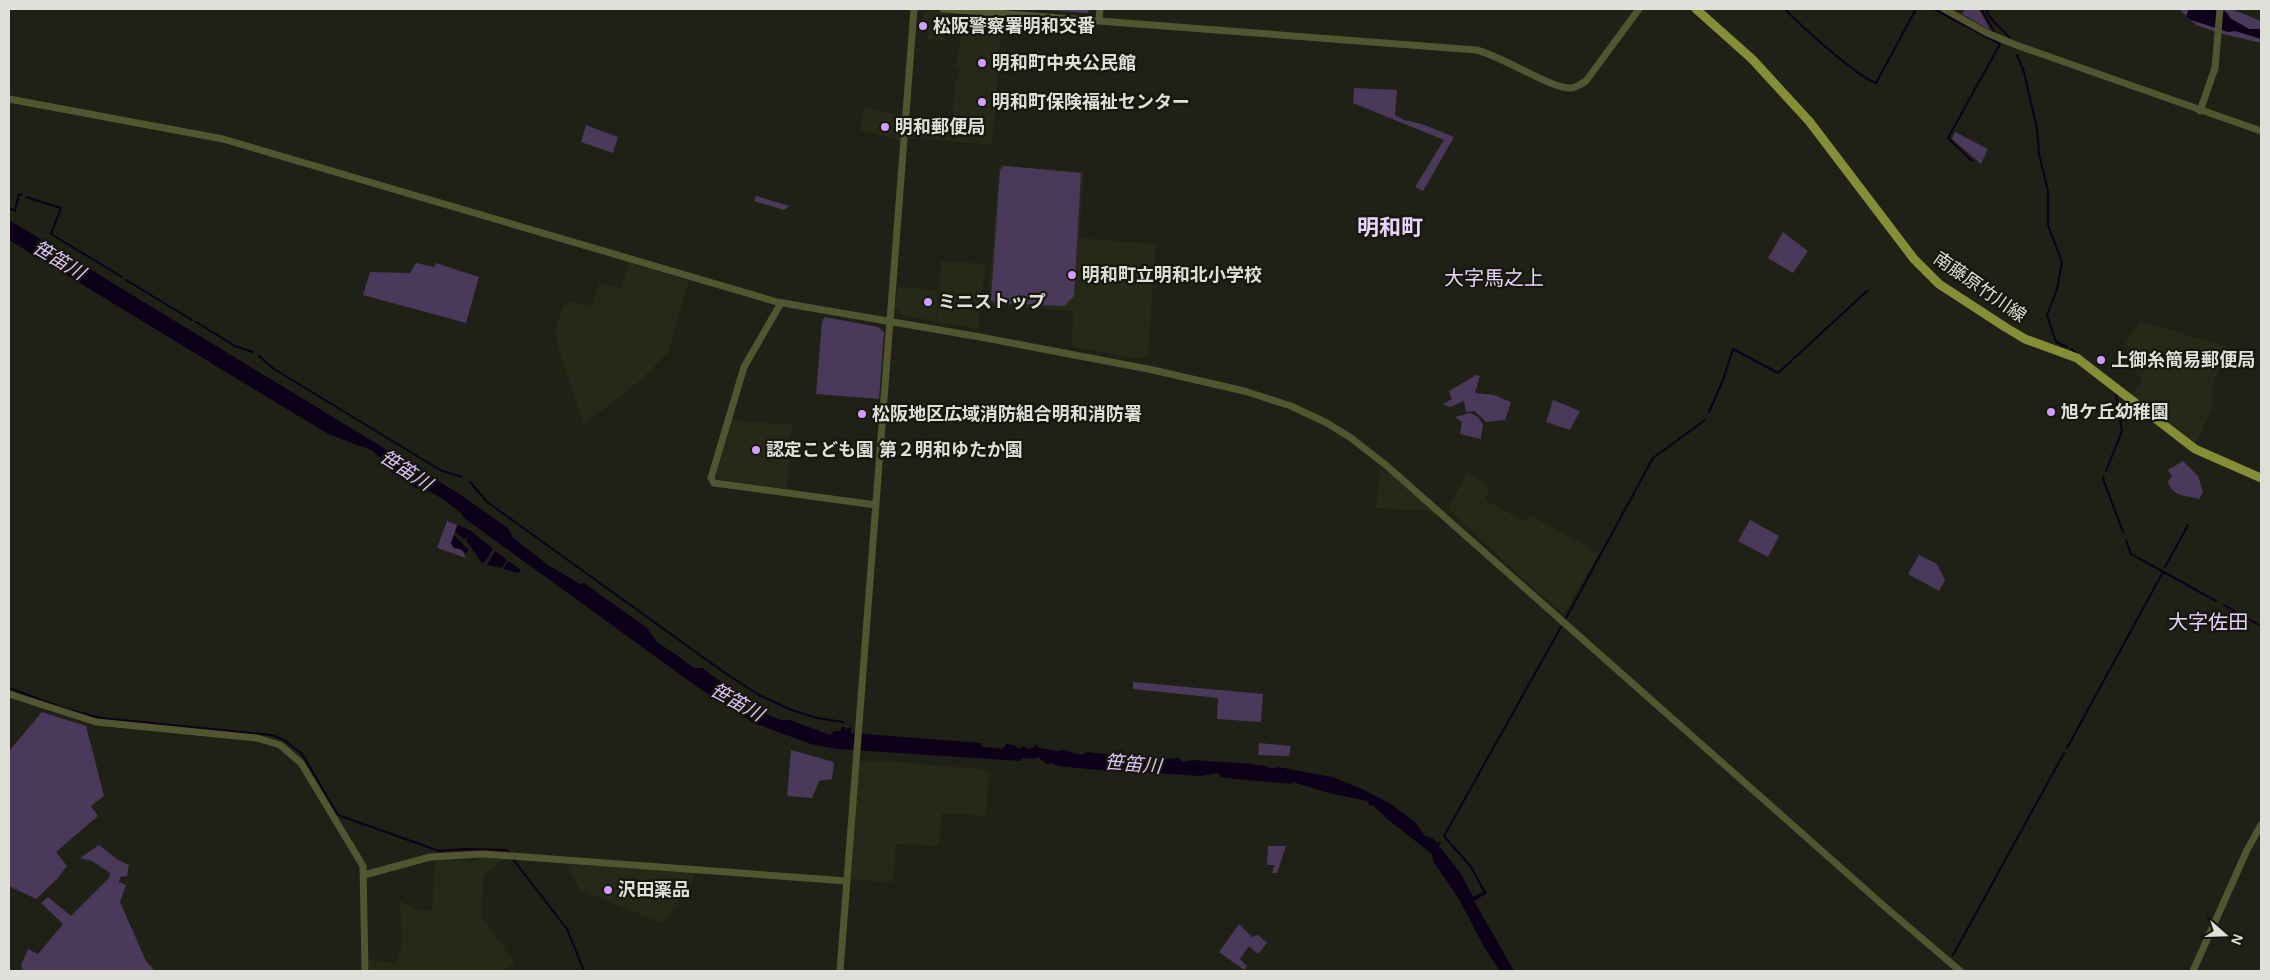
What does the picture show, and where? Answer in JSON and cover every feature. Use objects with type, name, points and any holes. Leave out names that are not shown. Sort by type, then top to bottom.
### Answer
[{"type":"main road","name":"南藤原竹川線","points":[[1696,9],[1752,59],[1809,121],[1929,276],[2025,339],[2077,358],[2195,448],[2261,478]]},
{"type":"street","points":[[840,971],[914,9]]},
{"type":"street","points":[[943,9],[1476,50],[1550,82],[1569,88],[1578,86],[1586,81],[1639,9]]},
{"type":"street","points":[[1099,21],[1100,9]]},
{"type":"street","points":[[1944,9],[2009,43],[2261,131]]},
{"type":"street","points":[[2200,111],[2215,68],[2220,9]]},
{"type":"street","points":[[9,99],[223,138],[781,303],[1153,370],[1232,388],[1278,401],[1327,423],[1351,438],[1387,466],[1878,901],[1960,971]]},
{"type":"street","points":[[781,303],[744,367],[711,478],[714,483],[876,505]]},
{"type":"street","points":[[9,694],[96,722],[257,738],[280,745],[294,755],[304,767],[364,869],[365,971]]},
{"type":"street","points":[[2193,971],[2247,850],[2261,824]]},
{"type":"street","points":[[364,875],[430,857],[464,855],[511,856],[847,882]]},
{"type":"shaded area","points":[[1031,9],[1089,9],[1088,13]]},
{"type":"shaded area","points":[[1965,9],[1979,9],[1990,30],[1962,14]]},
{"type":"shaded area","points":[[2179,9],[2189,9],[2208,20],[2227,9],[2231,9],[2261,21],[2261,43],[2219,33],[2196,25]]},
{"type":"shaded area","points":[[924,10],[951,12],[951,27],[1001,32],[992,145],[908,138],[910,125],[952,128],[955,82],[959,69],[955,69],[961,35],[945,34],[944,40],[927,39],[929,22],[923,21]]},
{"type":"shaded area","points":[[1354,88],[1397,90],[1395,115],[1404,120],[1422,124],[1454,137],[1423,191],[1415,187],[1444,140],[1353,103]]},
{"type":"shaded area","points":[[864,106],[901,116],[900,141],[860,130]]},
{"type":"shaded area","points":[[586,125],[618,137],[613,153],[581,142]]},
{"type":"shaded area","points":[[1955,132],[1988,149],[1981,164],[1952,139]]},
{"type":"shaded area","name":"明和町立明和北小学校","points":[[999,165],[1084,172],[1079,238],[1156,244],[1148,357],[1139,359],[1072,347],[1073,311],[988,305]]},
{"type":"shaded area","points":[[1004,166],[1081,173],[1074,296],[1064,306],[995,303],[991,300],[1000,170]]},
{"type":"shaded area","points":[[756,196],[789,206],[784,210],[754,201]]},
{"type":"shaded area","points":[[1783,232],[1808,251],[1793,273],[1768,258]]},
{"type":"shaded area","points":[[941,261],[985,264],[978,329],[937,322]]},
{"type":"shaded area","points":[[629,262],[689,281],[668,352],[640,381],[584,424],[559,351],[555,331],[563,306],[570,301],[592,308],[599,283],[621,289]]},
{"type":"shaded area","points":[[416,263],[434,267],[436,263],[479,277],[466,323],[363,295],[370,272],[410,273]]},
{"type":"shaded area","points":[[897,287],[938,290],[936,321],[903,316],[898,309],[895,309]]},
{"type":"shaded area","points":[[825,317],[878,327],[884,332],[879,399],[816,394],[822,321]]},
{"type":"shaded area","points":[[2140,321],[2228,347],[2212,385],[2212,408],[2196,443],[2193,444],[2130,397],[2143,379],[2137,374],[2136,369],[2144,362],[2124,345]]},
{"type":"shaded area","points":[[1476,375],[1480,376],[1475,393],[1494,395],[1511,402],[1505,420],[1486,422],[1475,411],[1466,412],[1464,401],[1450,407],[1443,404],[1452,399],[1449,391]]},
{"type":"shaded area","points":[[1553,400],[1580,411],[1570,430],[1546,422]]},
{"type":"shaded area","points":[[1470,413],[1478,417],[1483,424],[1481,439],[1460,434],[1462,422],[1455,417]]},
{"type":"shaded area","name":"認定こども園 第２明和ゆたか園","points":[[731,420],[792,425],[787,489],[718,479],[716,476]]},
{"type":"shaded area","points":[[2183,461],[2198,476],[2203,492],[2199,499],[2177,493],[2168,482],[2172,476],[2168,470]]},
{"type":"shaded area","points":[[1380,469],[1386,473],[1388,471],[1435,513],[1434,516],[1429,511],[1376,508]]},
{"type":"shaded area","points":[[1467,473],[1490,486],[1485,500],[1524,521],[1530,515],[1599,553],[1564,614],[1523,579],[1448,509]]},
{"type":"shaded area","points":[[1750,520],[1779,536],[1768,557],[1738,541]]},
{"type":"shaded area","points":[[447,521],[457,525],[451,543],[452,546],[462,550],[466,558],[437,548]]},
{"type":"shaded area","points":[[1919,555],[1937,564],[1945,580],[1939,591],[1908,574]]},
{"type":"shaded area","points":[[1133,682],[1263,694],[1261,722],[1217,719],[1218,698],[1133,689]]},
{"type":"shaded area","points":[[42,712],[86,726],[104,796],[91,806],[98,816],[56,852],[67,866],[57,879],[36,899],[9,886],[9,751]]},
{"type":"shaded area","points":[[1259,743],[1291,746],[1289,756],[1258,755]]},
{"type":"shaded area","points":[[791,750],[834,762],[832,779],[819,781],[812,798],[787,796]]},
{"type":"shaded area","points":[[862,761],[889,761],[989,770],[986,816],[942,813],[939,846],[896,844],[893,882],[852,880],[850,878],[859,764],[862,764]]},
{"type":"shaded area","points":[[99,845],[118,860],[129,865],[127,876],[120,877],[119,882],[126,885],[120,902],[146,961],[155,971],[23,971],[21,965],[28,949],[38,954],[63,924],[41,903],[48,897],[71,916],[109,878],[110,873],[92,861],[80,858]]},
{"type":"shaded area","points":[[1268,846],[1286,846],[1277,873],[1272,873],[1275,865],[1267,865]]},
{"type":"shaded area","points":[[480,857],[504,859],[483,876],[482,917],[515,963],[503,971],[369,971],[368,960],[397,963],[402,942],[400,901],[419,911],[432,911],[435,860],[475,861]]},
{"type":"shaded area","points":[[567,864],[696,873],[666,922],[662,920],[661,923],[580,890]]},
{"type":"shaded area","points":[[1239,924],[1252,937],[1258,935],[1267,943],[1258,954],[1249,946],[1240,959],[1247,966],[1244,970],[1219,952]]},
{"type":"water","points":[[2212,8],[2223,10],[2230,18],[2249,29],[2261,29],[2261,39],[2235,31],[2228,32],[2191,20],[2186,16],[2189,9]]},
{"type":"water","name":"笹笛川","points":[[9,220],[461,495],[508,528],[513,538],[548,565],[580,584],[584,583],[647,628],[657,642],[694,668],[702,668],[736,693],[736,702],[740,704],[781,720],[790,720],[830,735],[834,731],[840,731],[842,727],[845,727],[846,732],[847,728],[851,727],[851,733],[981,743],[983,747],[1003,749],[1006,744],[1014,745],[1019,749],[1024,746],[1028,749],[1035,747],[1036,743],[1038,748],[1063,750],[1081,755],[1087,752],[1120,756],[1123,748],[1122,757],[1142,759],[1151,757],[1159,762],[1161,759],[1179,758],[1182,762],[1192,760],[1253,764],[1272,769],[1278,767],[1332,777],[1391,804],[1416,823],[1424,835],[1432,838],[1437,843],[1441,841],[1439,846],[1461,874],[1473,897],[1483,892],[1484,889],[1487,893],[1474,901],[1514,971],[1500,971],[1484,947],[1459,899],[1433,861],[1432,854],[1386,818],[1374,806],[1369,805],[1368,801],[1329,793],[1293,782],[1292,784],[1226,778],[1221,777],[1218,773],[1200,776],[1140,772],[1138,768],[1117,768],[1109,771],[1058,766],[1050,763],[1048,765],[1038,757],[1034,759],[1022,758],[1020,761],[837,749],[811,744],[754,723],[703,691],[464,518],[462,514],[443,499],[425,489],[416,488],[390,471],[387,464],[371,450],[328,434],[9,240]]},
{"type":"water","points":[[458,525],[471,531],[493,549],[484,563],[481,562],[466,540],[469,536],[464,539],[455,532]]},
{"type":"water","points":[[454,535],[469,550],[466,553],[454,548],[451,543]]},
{"type":"water","points":[[495,551],[507,560],[502,568],[487,565]]},
{"type":"water","points":[[508,561],[521,570],[519,573],[503,569]]},
{"type":"waterway","points":[[1785,9],[1842,61],[1876,83],[1916,9]]},
{"type":"waterway","points":[[1934,9],[2000,44],[1948,138],[1972,161]]},
{"type":"waterway","points":[[1981,9],[1994,31]]},
{"type":"waterway","points":[[1986,9],[1990,17],[2009,38]]},
{"type":"waterway","points":[[2017,55],[2024,72],[2037,129],[2039,154],[2048,191],[2048,225],[2062,262],[2057,289],[2047,315],[2056,342],[2067,347]]},
{"type":"waterway","points":[[9,208],[15,211],[19,194],[22,195]]},
{"type":"waterway","name":"笹笛川","points":[[26,197],[61,208],[51,234],[122,277]]},
{"type":"waterway","points":[[126,280],[192,320]]},
{"type":"waterway","points":[[1709,412],[1723,380],[1733,349],[1778,373],[1867,291]]},
{"type":"waterway","points":[[196,322],[235,346],[253,352]]},
{"type":"waterway","points":[[2071,349],[2079,355]]},
{"type":"waterway","name":"笹笛川","points":[[259,356],[274,369],[440,470],[462,477]]},
{"type":"waterway","points":[[2106,471],[2122,431],[2116,394]]},
{"type":"waterway","points":[[1566,618],[1653,458],[1705,420]]},
{"type":"waterway","points":[[2104,477],[2103,479],[2123,532]]},
{"type":"waterway","name":"笹笛川","points":[[470,482],[487,502],[725,673],[759,695],[789,709],[817,718],[843,722]]},
{"type":"waterway","points":[[2165,567],[2188,525]]},
{"type":"waterway","points":[[2126,540],[2131,554],[2216,601]]},
{"type":"waterway","points":[[2067,748],[2163,572]]},
{"type":"waterway","points":[[2224,605],[2261,626]]},
{"type":"waterway","points":[[1484,891],[1471,867],[1444,836],[1561,627]]},
{"type":"waterway","points":[[9,688],[66,709],[101,718],[272,735],[284,740],[302,754],[338,815],[439,851],[466,849],[507,850],[510,854]]},
{"type":"waterway","points":[[1953,955],[2064,753]]},
{"type":"waterway","points":[[512,858],[567,929],[584,971]]},
{"type":"place","name":"松阪警察署明和交番","points":[[923,26]]},
{"type":"place","name":"明和町中央公民館","points":[[982,63]]},
{"type":"place","name":"明和町保険福祉センター","points":[[982,102]]},
{"type":"place","name":"明和郵便局","points":[[885,127]]},
{"type":"place","name":"明和町立明和北小学校","points":[[1072,275]]},
{"type":"place","name":"ミニストップ","points":[[928,302]]},
{"type":"place","name":"上御糸簡易郵便局","points":[[2101,360]]},
{"type":"place","name":"旭ケ丘幼稚園","points":[[2051,412]]},
{"type":"place","name":"松阪地区広域消防組合明和消防署","points":[[862,414]]},
{"type":"place","name":"認定こども園 第２明和ゆたか園","points":[[756,450]]},
{"type":"place","name":"沢田薬品","points":[[608,890]]},
{"type":"district","name":"明和町","points":[[1390,227]]},
{"type":"district","name":"大字馬之上","points":[[1494,278]]},
{"type":"district","name":"大字佐田","points":[[2208,622]]}]
